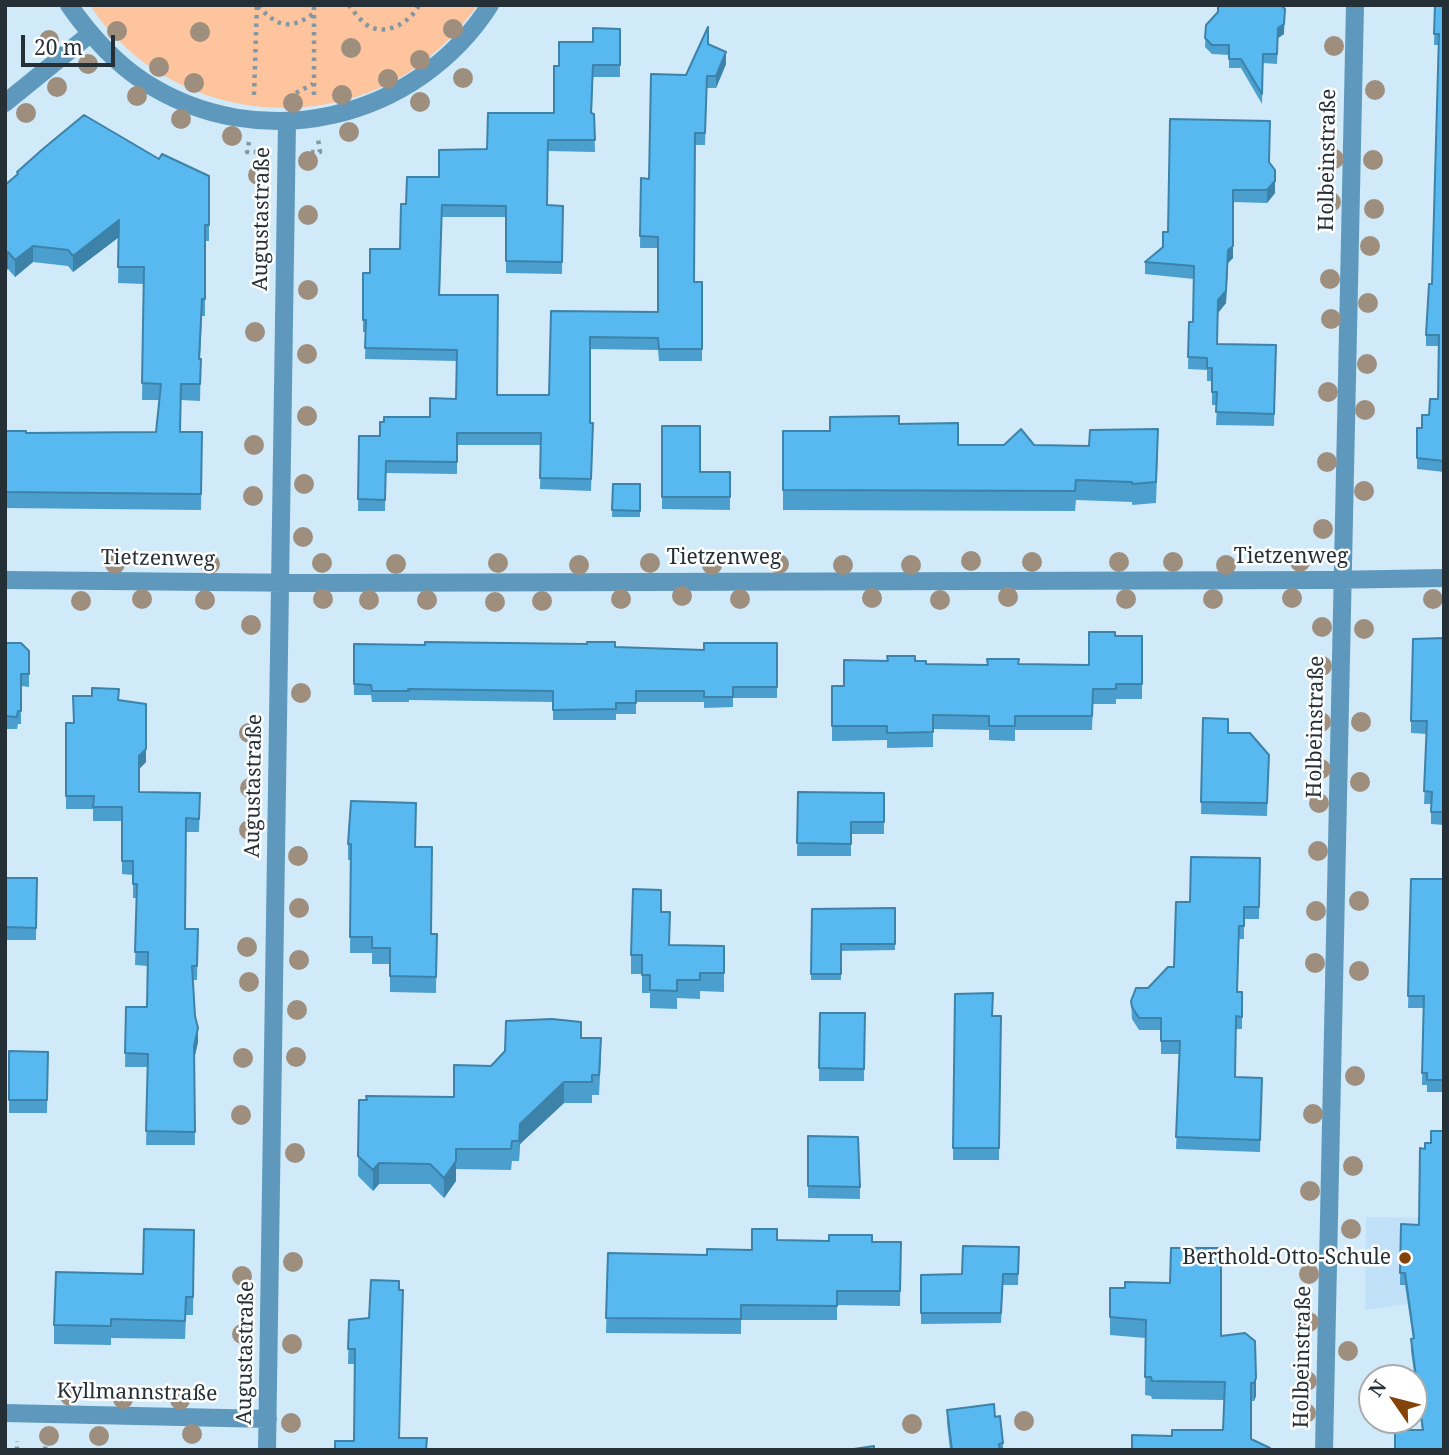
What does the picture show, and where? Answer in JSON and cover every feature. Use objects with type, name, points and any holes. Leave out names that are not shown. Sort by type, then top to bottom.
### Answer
[{"type":"street","points":[[69,5],[90,34],[113,57],[143,81],[177,100],[213,113],[286,122],[314,120],[356,110],[395,94],[431,71],[463,42],[490,5]]},
{"type":"street","name":"Holbeinstraße","points":[[1324,1450],[1355,5]]},
{"type":"street","points":[[5,103],[90,34]]},
{"type":"street","name":"Augustastraße","points":[[267,1450],[286,122]]},
{"type":"street","name":"Tietzenweg","points":[[5,580],[280,582],[1444,578]]},
{"type":"street","name":"Kyllmannstraße","points":[[5,1413],[268,1419]]},
{"type":"path","points":[[257,5],[271,19],[291,25],[302,22],[315,8]]},
{"type":"path","points":[[256,78],[257,5]]},
{"type":"path","points":[[349,5],[364,23],[374,29],[386,29],[398,26],[413,16],[419,5]]},
{"type":"path","points":[[290,96],[313,84],[315,8]]},
{"type":"path","points":[[254,90],[261,93]]},
{"type":"path","points":[[17,1441],[17,1450]]},
{"type":"path","points":[[46,1442],[46,1450]]},
{"type":"shaded area","points":[[90,5],[478,5],[441,47],[396,80],[356,97],[313,106],[271,108],[228,101],[188,88],[151,67],[118,40]]},
{"type":"shaded area","name":"Berthold-Otto-Schule","points":[[1366,1217],[1444,1218],[1444,1299],[1365,1310]]},
{"type":"building","points":[[1218,5],[1281,5],[1285,9],[1284,24],[1278,28],[1277,54],[1263,54],[1262,94],[1241,59],[1229,59],[1229,45],[1212,45],[1205,38],[1206,25],[1218,12]]},
{"type":"building","points":[[1435,5],[1444,5],[1444,461],[1417,458],[1417,428],[1422,428],[1422,415],[1429,415],[1430,399],[1438,399],[1439,335],[1426,335],[1429,284],[1432,284],[1439,34],[1434,34]]},
{"type":"building","points":[[708,27],[708,44],[726,52],[716,76],[707,76],[705,133],[695,133],[694,282],[702,282],[702,349],[659,349],[658,338],[590,337],[590,423],[593,423],[591,479],[540,478],[541,433],[457,433],[457,462],[386,461],[385,500],[358,499],[359,436],[380,436],[380,422],[384,422],[384,417],[430,417],[430,398],[456,399],[457,350],[365,348],[363,273],[370,273],[370,249],[400,249],[401,204],[406,204],[407,177],[439,177],[439,150],[487,149],[488,113],[554,113],[554,66],[559,66],[559,42],[593,42],[593,28],[620,29],[620,65],[593,65],[591,113],[594,114],[595,140],[548,140],[547,205],[563,206],[562,262],[506,261],[506,206],[442,205],[439,295],[498,295],[497,395],[549,395],[551,311],[658,312],[658,237],[640,236],[641,178],[649,179],[651,74],[686,75]]},
{"type":"building","points":[[84,115],[159,159],[162,154],[209,176],[209,225],[205,225],[205,299],[202,299],[200,384],[181,384],[180,432],[202,432],[201,494],[5,492],[5,431],[156,432],[161,384],[142,383],[144,267],[118,267],[119,220],[73,256],[68,250],[33,246],[15,260],[8,252],[5,255],[5,185]]},
{"type":"building","points":[[1170,119],[1270,121],[1269,162],[1275,170],[1275,181],[1267,190],[1233,190],[1233,246],[1228,250],[1226,291],[1218,300],[1217,344],[1276,345],[1274,414],[1216,412],[1217,392],[1212,392],[1212,368],[1207,368],[1207,358],[1188,357],[1189,322],[1193,322],[1194,266],[1145,262],[1163,247],[1163,232],[1168,232]]},
{"type":"building","points":[[899,416],[899,424],[958,423],[958,445],[1004,445],[1021,429],[1034,445],[1089,446],[1090,430],[1158,429],[1156,482],[1132,484],[1076,480],[1075,491],[783,490],[783,431],[830,431],[830,417]]},
{"type":"building","points":[[662,426],[700,426],[700,472],[730,472],[730,497],[662,497]]},
{"type":"building","points":[[613,484],[640,484],[640,511],[612,510]]},
{"type":"building","points":[[1089,632],[1142,636],[1142,684],[1116,684],[1116,689],[1093,689],[1092,716],[1015,716],[1015,726],[989,726],[989,716],[933,715],[933,732],[887,733],[887,726],[832,726],[832,686],[844,686],[844,660],[888,661],[887,656],[915,656],[915,661],[926,661],[926,664],[988,665],[987,659],[1019,659],[1018,664],[1089,665]]},
{"type":"building","points":[[1444,638],[1444,812],[1431,812],[1432,792],[1424,791],[1427,721],[1411,721],[1413,639]]},
{"type":"building","points":[[425,642],[615,642],[615,647],[704,650],[704,643],[777,643],[777,687],[733,687],[733,697],[704,697],[704,691],[636,691],[636,703],[616,703],[616,709],[553,710],[553,691],[372,691],[371,685],[354,684],[354,644],[425,645]]},
{"type":"building","points":[[5,643],[21,643],[29,651],[29,674],[21,674],[21,711],[18,711],[17,717],[5,716]]},
{"type":"building","points":[[92,688],[119,689],[118,700],[146,704],[146,749],[139,756],[139,792],[200,793],[199,819],[186,818],[185,929],[198,929],[197,966],[192,966],[198,1028],[194,1046],[195,1132],[146,1131],[148,1054],[125,1053],[126,1007],[147,1007],[148,952],[135,952],[137,884],[133,884],[133,861],[122,861],[122,807],[93,807],[94,796],[66,796],[66,723],[74,723],[73,696],[92,696]]},
{"type":"building","points":[[1203,718],[1228,719],[1228,733],[1250,733],[1269,755],[1267,803],[1201,802]]},
{"type":"building","points":[[798,792],[884,793],[884,822],[851,822],[851,844],[797,843]]},
{"type":"building","points":[[351,801],[416,803],[415,847],[432,847],[431,934],[437,934],[436,977],[390,976],[390,948],[372,948],[372,937],[350,937],[351,844],[348,844]]},
{"type":"building","points":[[1191,857],[1260,858],[1259,907],[1244,907],[1244,926],[1239,926],[1237,992],[1242,992],[1242,1017],[1236,1016],[1235,1077],[1262,1078],[1260,1140],[1176,1137],[1180,1041],[1161,1041],[1161,1018],[1139,1018],[1132,1007],[1131,1001],[1136,988],[1148,988],[1168,967],[1174,967],[1176,902],[1190,902]]},
{"type":"building","points":[[5,878],[37,878],[36,928],[5,927]]},
{"type":"building","points":[[1411,879],[1444,879],[1444,1080],[1427,1080],[1427,1073],[1422,1073],[1424,996],[1408,996]]},
{"type":"building","points":[[633,889],[661,890],[661,912],[670,912],[669,945],[724,946],[724,973],[700,973],[700,980],[677,980],[677,991],[650,990],[650,975],[642,975],[642,955],[631,955]]},
{"type":"building","points":[[895,908],[895,944],[841,944],[841,974],[811,974],[812,909]]},
{"type":"building","points":[[993,993],[992,1016],[1001,1016],[999,1148],[953,1148],[955,994]]},
{"type":"building","points":[[820,1013],[865,1013],[864,1069],[819,1068]]},
{"type":"building","points":[[552,1019],[581,1022],[581,1038],[601,1038],[599,1075],[592,1075],[592,1082],[564,1082],[520,1124],[519,1141],[512,1141],[511,1149],[456,1149],[456,1161],[444,1178],[430,1164],[379,1163],[373,1170],[358,1156],[359,1100],[367,1100],[366,1096],[454,1097],[454,1065],[491,1066],[505,1051],[506,1021]]},
{"type":"building","points":[[9,1051],[48,1052],[47,1100],[9,1100]]},
{"type":"building","points":[[1431,1131],[1444,1131],[1444,1450],[1395,1450],[1395,1434],[1428,1434],[1428,1364],[1414,1364],[1411,1339],[1414,1338],[1405,1273],[1400,1273],[1401,1224],[1419,1225],[1420,1148],[1425,1149],[1425,1143],[1431,1143]]},
{"type":"building","points":[[808,1136],[858,1137],[860,1187],[808,1186]]},
{"type":"building","points":[[144,1229],[194,1230],[193,1297],[186,1297],[185,1321],[111,1319],[111,1326],[54,1325],[56,1272],[143,1274]]},
{"type":"building","points":[[752,1229],[777,1229],[777,1240],[829,1241],[829,1235],[872,1235],[872,1242],[901,1242],[900,1291],[837,1291],[837,1306],[741,1305],[741,1319],[606,1318],[608,1253],[707,1255],[707,1249],[752,1250]]},
{"type":"building","points":[[963,1246],[1019,1247],[1018,1274],[1003,1274],[1001,1313],[921,1313],[921,1275],[962,1274]]},
{"type":"building","points":[[1171,1248],[1221,1248],[1221,1336],[1245,1333],[1255,1341],[1256,1378],[1254,1383],[1251,1383],[1251,1439],[1270,1448],[1132,1450],[1132,1435],[1172,1436],[1172,1430],[1223,1430],[1225,1382],[1152,1381],[1151,1377],[1145,1377],[1146,1320],[1110,1317],[1110,1288],[1125,1288],[1125,1282],[1170,1283]]},
{"type":"building","points":[[371,1280],[399,1281],[399,1290],[403,1290],[399,1438],[427,1438],[426,1450],[335,1450],[335,1441],[354,1441],[355,1349],[348,1349],[349,1320],[369,1318]]},
{"type":"building","points":[[994,1404],[995,1417],[1000,1416],[1003,1443],[999,1444],[1000,1450],[952,1450],[947,1410]]},
{"type":"building","points":[[874,1446],[874,1450],[847,1450]]},
{"type":"place","name":"Berthold-Otto-Schule","points":[[1405,1258]]}]
